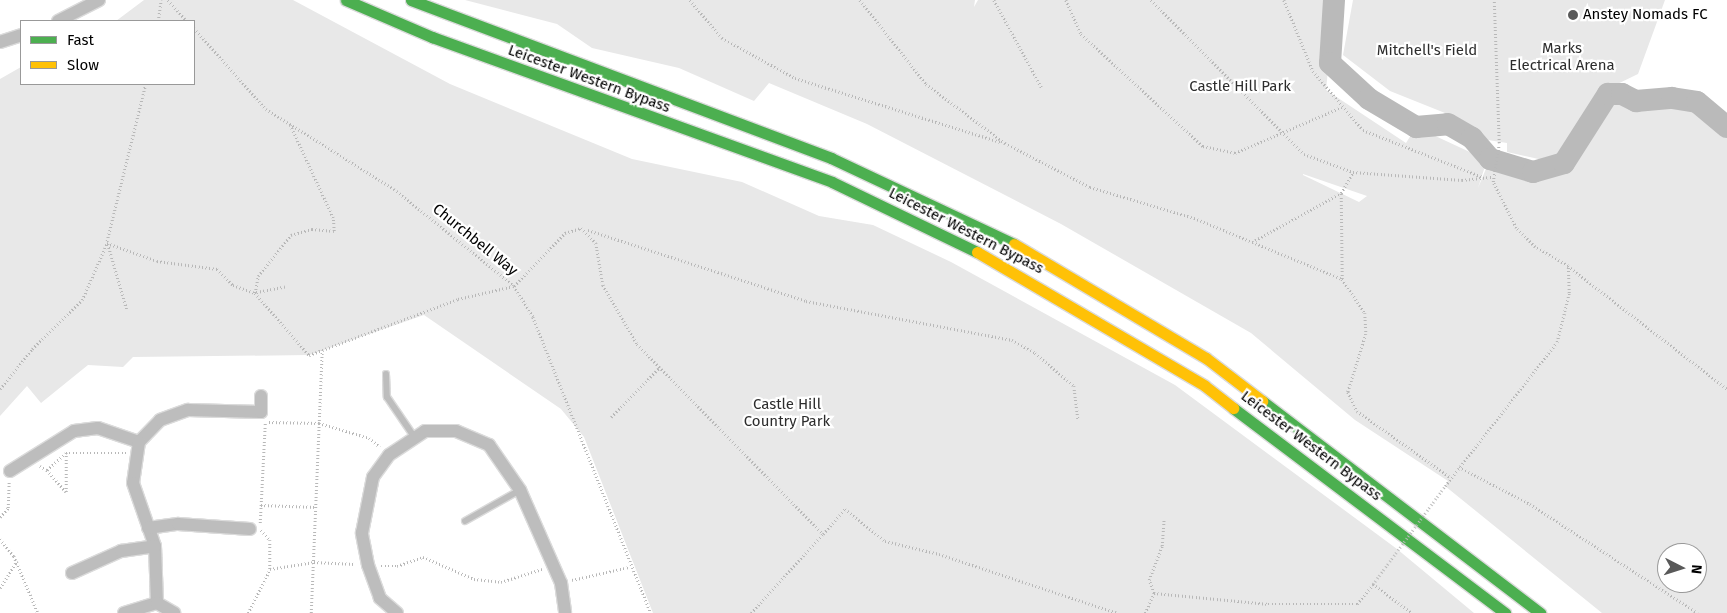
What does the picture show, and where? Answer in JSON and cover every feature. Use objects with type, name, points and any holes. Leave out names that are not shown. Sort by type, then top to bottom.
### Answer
[{"type":"highway","name":"Leicester Western Bypass","points":[[346,0],[441,40],[832,182],[1008,267],[1205,386],[1505,613]]},
{"type":"highway","name":"Leicester Western Bypass","points":[[411,0],[831,158],[992,231],[1206,358],[1540,613]]},
{"type":"street","points":[[60,20],[99,0]]},
{"type":"street","points":[[0,42],[20,35]]},
{"type":"street","points":[[158,603],[155,546],[133,483],[137,448],[160,420],[188,410],[263,417],[261,396]]},
{"type":"street","points":[[10,471],[74,431],[98,428],[137,448]]},
{"type":"street","points":[[397,613],[380,598],[368,565],[362,533],[373,477],[389,455],[426,431],[456,431],[490,445],[520,490],[554,566],[561,583],[565,613]]},
{"type":"street","points":[[148,528],[178,524],[250,529]]},
{"type":"street","points":[[72,573],[121,551],[155,546]]},
{"type":"street","points":[[124,613],[158,603],[174,613]]},
{"type":"lane","points":[[386,374],[387,397],[415,438]]},
{"type":"lane","points":[[466,521],[520,490]]},
{"type":"path","points":[[158,20],[161,0]]},
{"type":"path","points":[[168,0],[186,20]]},
{"type":"path","points":[[690,0],[722,38],[795,78],[1005,143]]},
{"type":"path","points":[[860,0],[926,84],[1005,143],[1090,187],[1194,218],[1342,279]]},
{"type":"path","points":[[994,0],[1042,88]]},
{"type":"path","points":[[1066,0],[1081,34],[1203,146],[1235,153],[1285,134],[1342,107]]},
{"type":"path","points":[[1151,0],[1304,154],[1353,172],[1486,178],[1493,175]]},
{"type":"path","points":[[1284,0],[1312,72],[1363,130],[1380,140],[1486,178]]},
{"type":"path","points":[[1494,0],[1498,145],[1493,175],[1516,228],[1535,246],[1568,266],[1727,389]]},
{"type":"path","name":"Churchbell Way","points":[[195,29],[266,109],[394,189],[514,286],[533,317],[629,567],[651,613]]},
{"type":"path","points":[[0,390],[32,349],[82,300],[107,243],[146,85]]},
{"type":"path","points":[[255,293],[258,276],[291,235],[312,229],[334,231],[333,218],[290,124]]},
{"type":"path","points":[[1353,172],[1341,194],[1342,279],[1364,313],[1366,334],[1348,392],[1357,411],[1451,478]]},
{"type":"path","points":[[1252,242],[1341,194]]},
{"type":"path","points":[[107,243],[157,261],[217,269],[233,285],[255,293],[309,355],[458,299],[514,286],[565,233],[577,227],[806,302],[1012,340],[1035,353],[1074,386],[1078,420]]},
{"type":"path","points":[[586,230],[596,243],[603,285],[637,344],[823,534]]},
{"type":"path","points":[[107,243],[127,310]]},
{"type":"path","points":[[1154,593],[1268,604],[1357,604],[1459,466],[1557,342],[1569,293],[1568,266]]},
{"type":"path","points":[[255,293],[285,287]]},
{"type":"path","points":[[311,613],[317,507],[322,350]]},
{"type":"path","points":[[611,417],[660,367]]},
{"type":"path","points":[[248,613],[270,569],[270,540],[260,529],[263,417],[319,423],[369,438],[389,455]]},
{"type":"path","points":[[47,470],[66,453],[137,448]]},
{"type":"path","points":[[29,458],[47,470],[66,492],[66,453]]},
{"type":"path","points":[[1459,466],[1530,504],[1698,613]]},
{"type":"path","points":[[0,517],[8,508],[10,471]]},
{"type":"path","points":[[261,505],[317,507]]},
{"type":"path","points":[[750,613],[845,509],[885,541],[940,554],[1117,613]]},
{"type":"path","points":[[1144,613],[1154,593],[1149,580],[1162,546],[1164,520]]},
{"type":"path","points":[[0,540],[17,561],[38,613]]},
{"type":"path","points":[[270,569],[314,562],[397,566],[423,557],[474,579],[502,582],[554,566]]},
{"type":"path","points":[[0,588],[17,561]]},
{"type":"path","points":[[561,583],[629,567]]},
{"type":"path","points":[[1373,584],[1412,613]]},
{"type":"green space","name":"Castle Hill Country Park","points":[[144,0],[293,0],[450,84],[632,159],[742,182],[819,216],[873,225],[951,262],[1175,385],[1397,549],[1474,613],[653,613],[584,437],[561,409],[424,315],[309,355],[133,357],[123,367],[88,365],[41,403],[27,386],[0,416],[0,79],[20,68],[20,85],[195,85],[195,20],[117,20]]},
{"type":"green space","name":"Castle Hill Park","points":[[465,0],[975,0],[974,7],[978,0],[1335,0],[1326,90],[1406,143],[1416,127],[1487,160],[1478,188],[1490,159],[1533,172],[1564,163],[1608,94],[1688,100],[1727,114],[1727,613],[1602,613],[1445,486],[1448,481],[1355,420],[1251,333],[1061,224],[867,124],[769,83],[754,101],[679,68],[592,48],[557,24]],"holes":[[[1303,174],[1367,196],[1359,202]]]},
{"type":"green space","points":[[1353,0],[1665,0],[1638,74],[1607,89],[1552,162],[1507,152],[1507,143],[1488,140],[1445,113],[1390,91],[1343,55]]},
{"type":"waterway","points":[[1334,0],[1330,63],[1369,99],[1416,127],[1448,124],[1472,138],[1490,159],[1533,172],[1564,163],[1608,94],[1622,94],[1636,101],[1672,98],[1697,102],[1727,127]]},
{"type":"traffic: fast","points":[[346,0],[432,37],[832,182],[977,252]]},
{"type":"traffic: fast","points":[[411,0],[831,158],[1014,244]]},
{"type":"traffic: fast","points":[[1262,401],[1540,613]]},
{"type":"traffic: fast","points":[[1233,408],[1505,613]]},
{"type":"traffic: slow","points":[[1014,244],[1206,358],[1262,401]]},
{"type":"traffic: slow","points":[[977,252],[1205,386],[1233,408]]},
{"type":"place","name":"Anstey Nomads FC","points":[[1573,15]]},
{"type":"park label","name":"Mitchell's Field","points":[[1427,51]]},
{"type":"park label","name":"Marks Electrical Arena","points":[[1562,56]]}]
